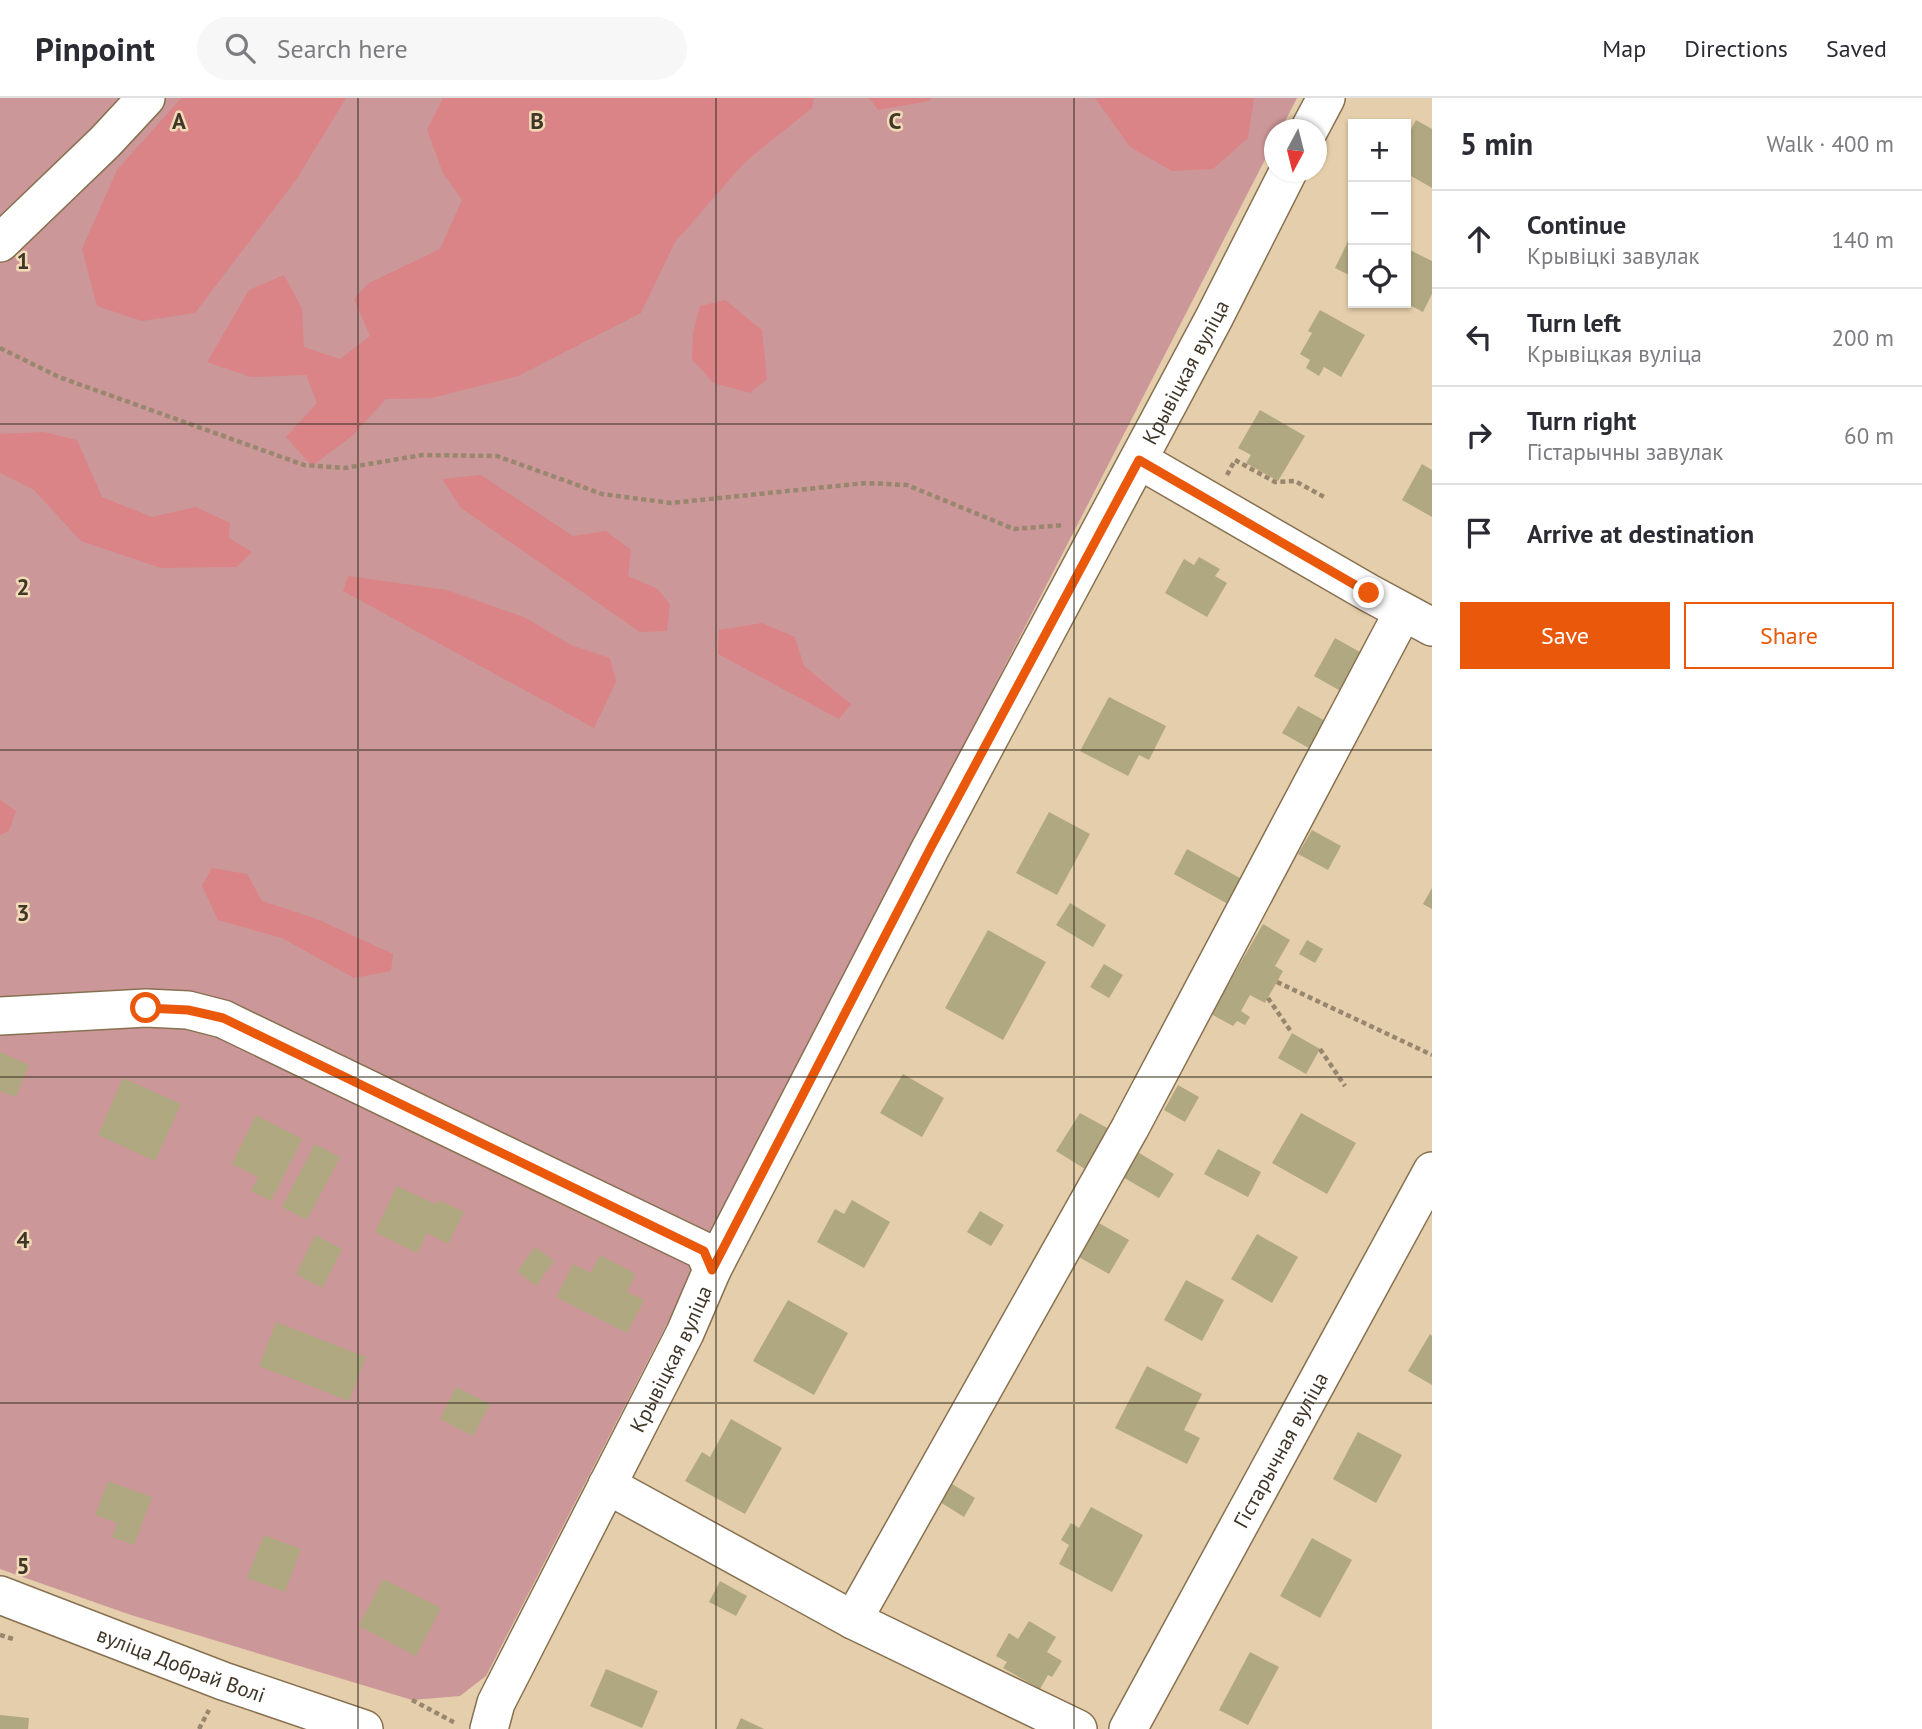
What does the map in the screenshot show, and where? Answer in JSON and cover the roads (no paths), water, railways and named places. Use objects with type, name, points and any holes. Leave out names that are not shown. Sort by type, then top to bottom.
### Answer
[{"type":"street","points":[[0,243],[105,142],[146,98]]},
{"type":"street","points":[[1315,119],[1326,98]]},
{"type":"street","name":"Крывіцкая вуліца","points":[[489,1729],[496,1703],[685,1333],[712,1270],[930,849],[1139,460],[1283,182]]},
{"type":"street","points":[[853,1620],[1417,619],[1139,460]]},
{"type":"street","points":[[0,1016],[146,1008],[188,1010],[223,1018],[704,1251],[712,1270]]},
{"type":"street","name":"Гістарычная вуліца","points":[[1128,1729],[1432,1171]]},
{"type":"street","points":[[607,1485],[853,1620],[1078,1729]]},
{"type":"street","name":"вуліца Добрай Волі","points":[[0,1595],[223,1681],[365,1729]]}]
